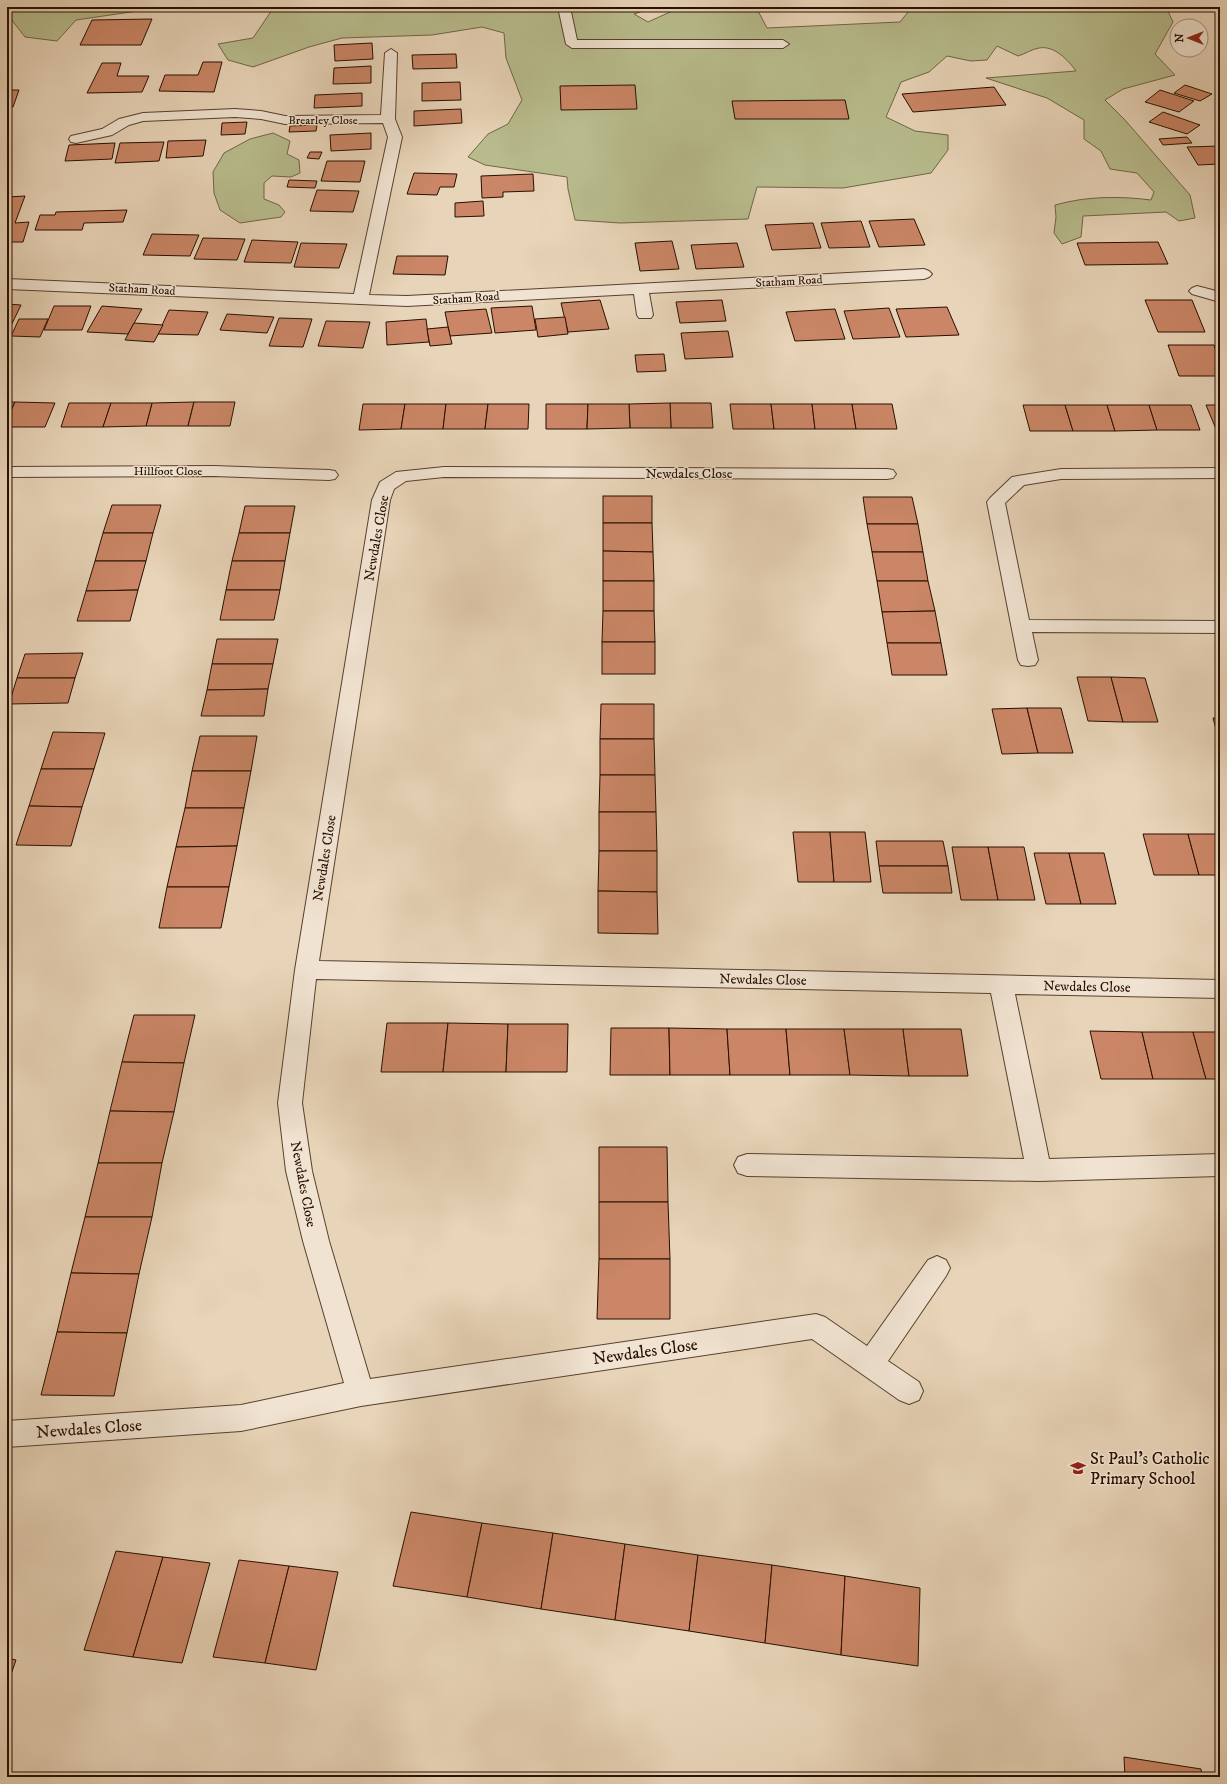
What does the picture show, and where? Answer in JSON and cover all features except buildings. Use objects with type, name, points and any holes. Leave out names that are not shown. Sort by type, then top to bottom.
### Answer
[{"type":"street","points":[[564,7],[572,44],[783,44]]},
{"type":"street","points":[[360,300],[395,137],[388,119],[391,53]]},
{"type":"street","name":"Brearley Close","points":[[76,139],[107,132],[124,122],[143,117],[235,113],[261,115],[285,120],[388,119]]},
{"type":"street","name":"Statham Road","points":[[7,284],[360,300],[437,300],[924,274]]},
{"type":"street","points":[[641,288],[645,316]]},
{"type":"street","points":[[1196,291],[1220,297]]},
{"type":"street","name":"Hillfoot Close","points":[[7,472],[214,471],[329,475]]},
{"type":"street","name":"Newdales Close","points":[[361,1393],[316,1241],[300,1171],[290,1104],[306,970],[381,500],[386,486],[402,476],[444,472],[886,474]]},
{"type":"street","points":[[1028,660],[996,502],[1018,481],[1061,474],[1220,473]]},
{"type":"street","points":[[1021,626],[1220,627]]},
{"type":"street","name":"Newdales Close","points":[[306,970],[1220,988]]},
{"type":"street","points":[[1001,984],[1039,1170]]},
{"type":"street","points":[[747,1165],[1039,1170],[1220,1165]]},
{"type":"street","points":[[870,1364],[937,1268]]},
{"type":"street","name":"Newdales Close","points":[[7,1434],[240,1418],[361,1393],[816,1326],[909,1391]]},
{"type":"green space","points":[[7,7],[165,7],[76,20],[57,41],[25,37],[11,19],[7,17]]},
{"type":"green space","points":[[274,7],[655,7],[634,14],[648,22],[681,7],[756,7],[767,28],[900,22],[912,7],[1166,7],[1171,18],[1169,18],[1169,29],[1155,54],[1175,75],[1123,89],[1105,100],[1125,120],[1190,195],[1195,218],[1179,221],[1166,212],[1083,216],[1081,237],[1062,244],[1054,233],[1056,217],[1055,205],[1091,198],[1151,200],[1154,192],[1137,173],[1110,169],[1101,151],[1084,139],[1084,120],[1047,98],[986,78],[1076,71],[1060,54],[1045,48],[1036,49],[1018,56],[997,46],[987,60],[971,61],[947,56],[929,72],[901,82],[886,117],[915,131],[948,135],[948,150],[931,173],[843,188],[757,187],[748,219],[620,223],[575,220],[568,189],[567,177],[485,165],[468,157],[488,134],[508,124],[522,100],[506,58],[504,33],[482,27],[432,35],[342,38],[309,47],[253,67],[228,60],[218,44],[253,38]]},
{"type":"green space","points":[[273,133],[290,141],[287,154],[299,160],[300,173],[291,177],[272,176],[264,183],[264,199],[279,205],[285,212],[281,217],[240,223],[220,210],[214,193],[213,172],[224,153],[250,139]]},
{"type":"place","name":"St Paul's Catholic Primary School","points":[[1078,1468]]}]
